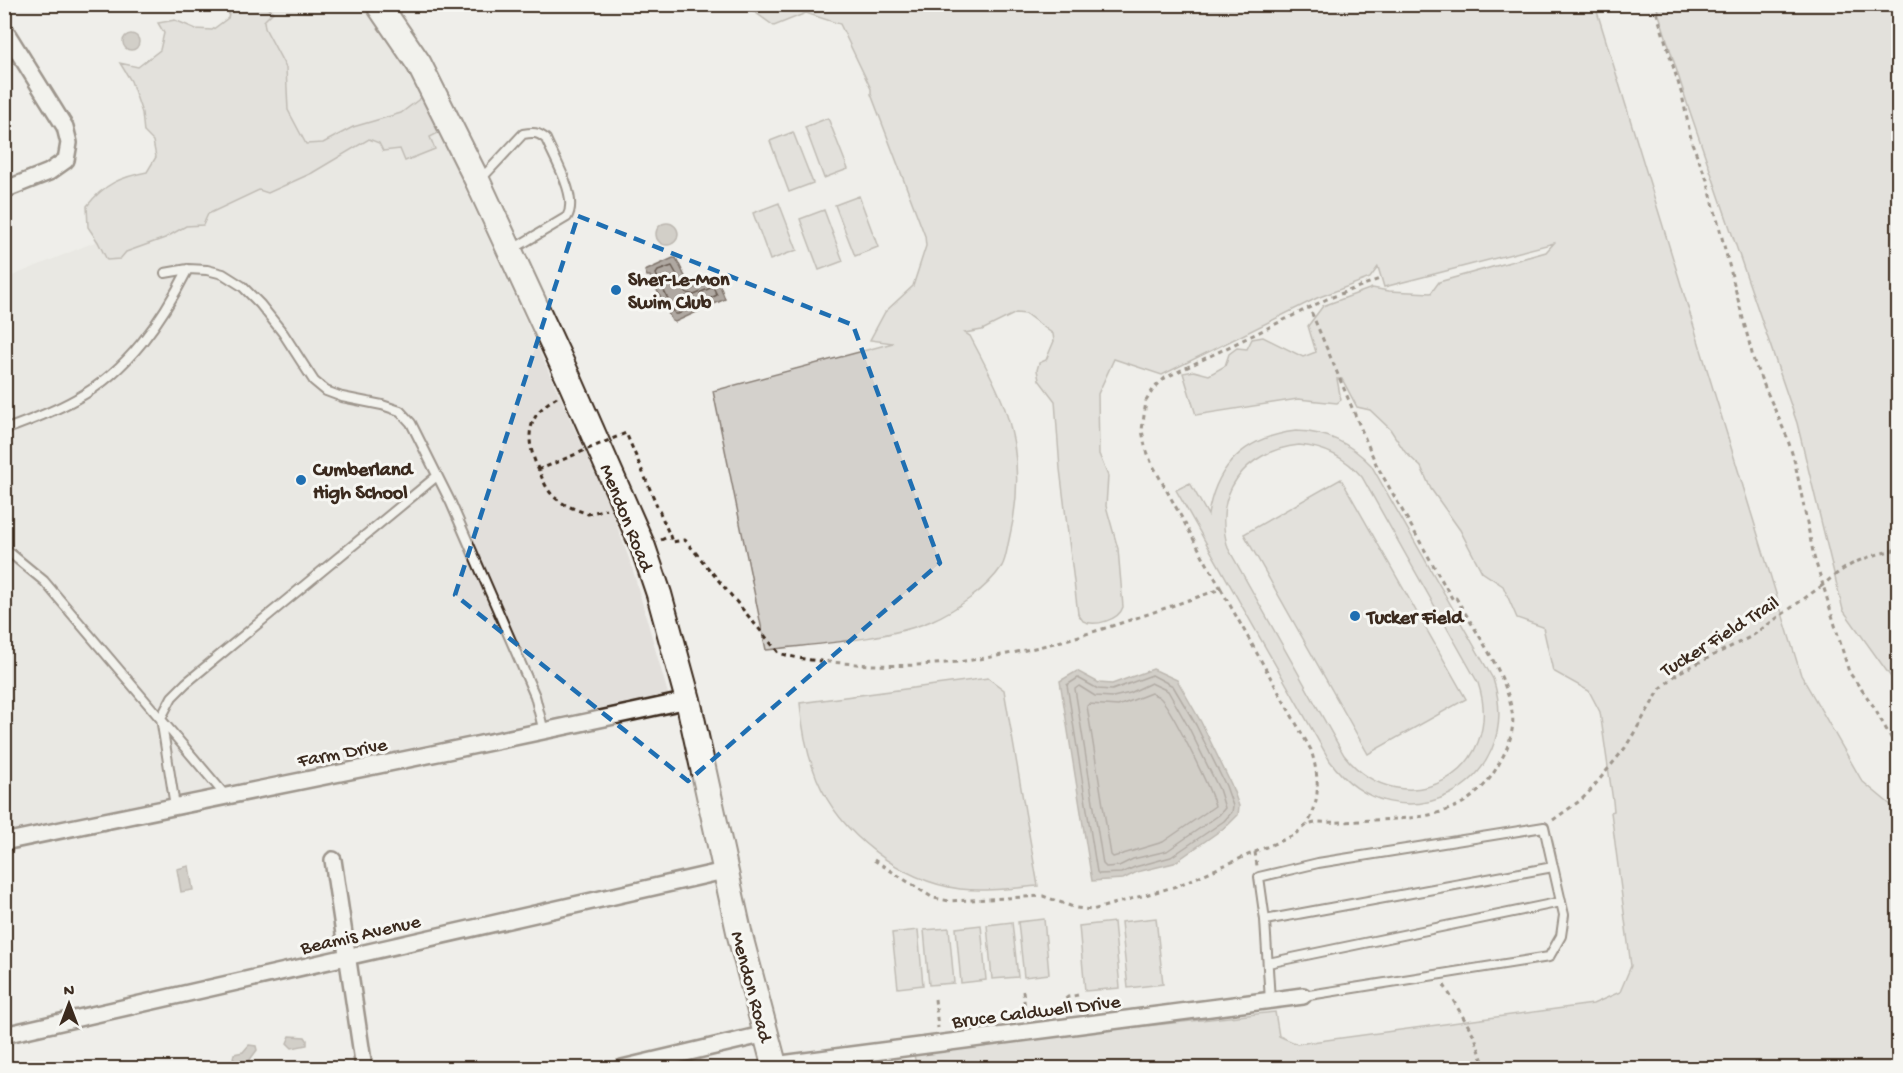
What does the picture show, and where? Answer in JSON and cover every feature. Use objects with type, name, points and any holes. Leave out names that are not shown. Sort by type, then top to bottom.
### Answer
[{"type":"main road","name":"Mendon Road","points":[[378,4],[419,64],[478,182],[511,250],[643,547],[659,594],[688,700],[724,872],[774,1067]]},
{"type":"street","points":[[4,29],[65,127],[69,143],[66,160],[49,172],[4,190]]},
{"type":"street","name":"Farm Drive","points":[[4,842],[225,795],[544,732],[688,700]]},
{"type":"street","points":[[333,860],[364,1068]]},
{"type":"street","name":"Beamis Avenue","points":[[4,1035],[724,872]]},
{"type":"street","name":"Bruce Caldwell Drive","points":[[774,1067],[1304,996]]},
{"type":"street","points":[[622,1068],[766,1034]]},
{"type":"lane","points":[[478,182],[523,134],[533,132],[546,139],[571,196],[570,212],[567,217],[511,250]]},
{"type":"lane","points":[[4,430],[77,399],[126,362],[170,304],[188,269]]},
{"type":"lane","points":[[165,273],[188,269],[223,274],[242,286],[260,304],[284,333],[314,381],[326,391],[342,398],[382,405],[400,411],[411,423],[451,503],[535,696],[544,732]]},
{"type":"lane","points":[[175,806],[160,718],[172,697],[437,476]]},
{"type":"lane","points":[[4,548],[44,581],[225,795]]},
{"type":"lane","points":[[1270,1000],[1265,920],[1259,877],[1318,863],[1544,826],[1563,915],[1561,936],[1549,957],[1304,996]]},
{"type":"lane","points":[[1265,920],[1553,867]]},
{"type":"lane","points":[[1268,963],[1561,903]]},
{"type":"path","points":[[1654,4],[1682,95],[1692,143],[1707,180],[1755,365],[1787,437],[1795,463],[1814,557],[1849,672],[1872,704],[1899,750]]},
{"type":"path","points":[[1307,825],[1316,804],[1318,783],[1311,750],[1151,462],[1142,430],[1146,400],[1165,378],[1327,299],[1382,278]]},
{"type":"path","points":[[874,860],[925,895],[933,898],[950,901],[1043,896],[1077,908],[1092,910],[1177,886],[1294,835],[1307,825],[1319,822],[1419,818],[1455,808],[1470,798],[1492,775],[1507,750],[1513,724],[1510,699],[1501,677],[1456,598],[1453,600],[1376,464],[1310,309]]},
{"type":"path","points":[[564,393],[541,408],[533,424],[531,430],[532,459],[546,486],[557,499],[572,508],[588,514],[613,507]]},
{"type":"path","points":[[538,470],[626,433],[672,542],[685,540],[779,653],[800,660],[893,667],[966,662],[1023,652],[1073,639],[1221,589]]},
{"type":"path","points":[[656,542],[670,536]]},
{"type":"path","name":"Tucker Field Trail","points":[[1544,826],[1590,791],[1625,748],[1661,688],[1678,673],[1752,636],[1839,571],[1864,557],[1899,549]]},
{"type":"path","points":[[1437,974],[1475,1037],[1485,1068]]},
{"type":"path","points":[[1023,991],[1026,1019]]},
{"type":"path","points":[[1059,1015],[1062,1002],[1068,997],[1078,995]]},
{"type":"path","points":[[935,999],[938,1028]]},
{"type":"highlighted area","points":[[578,216],[853,325],[940,563],[688,781],[455,595]]},
{"type":"shaded area","points":[[231,5],[265,5],[273,12],[264,21],[265,28],[286,68],[288,110],[306,144],[323,143],[353,127],[401,113],[430,91],[450,127],[430,137],[435,149],[405,161],[400,149],[383,151],[379,143],[369,139],[312,173],[268,193],[259,190],[208,214],[203,225],[186,226],[165,238],[126,252],[120,259],[107,260],[88,227],[87,206],[100,192],[114,183],[129,176],[147,172],[156,157],[153,141],[144,132],[142,113],[131,81],[120,63],[138,67],[160,50],[164,33],[158,23],[175,20],[196,29],[212,30],[228,18]]},
{"type":"shaded area","points":[[265,5],[376,5],[430,91],[401,113],[353,127],[323,143],[306,144],[288,110],[286,68],[265,28],[264,21],[273,12]]},
{"type":"shaded area","points":[[745,5],[1595,5],[1801,675],[1862,781],[1898,811],[1898,1068],[1724,1068],[1712,1061],[1686,1068],[1655,1068],[1647,1062],[1622,1068],[917,1068],[913,1051],[1275,1012],[1279,1036],[1297,1044],[1593,1004],[1620,992],[1631,966],[1611,812],[1614,811],[1613,801],[1600,712],[1589,691],[1553,671],[1543,627],[1517,618],[1503,586],[1482,572],[1460,530],[1431,489],[1421,467],[1405,452],[1390,429],[1370,410],[1357,407],[1342,379],[1337,379],[1341,400],[1337,403],[1298,399],[1196,415],[1183,373],[1194,371],[1209,375],[1225,366],[1229,354],[1237,348],[1247,349],[1252,339],[1263,337],[1303,357],[1316,352],[1308,326],[1323,306],[1372,288],[1431,293],[1439,282],[1546,252],[1554,243],[1384,287],[1378,267],[1370,278],[1317,298],[1162,375],[1114,359],[1098,394],[1099,454],[1108,476],[1106,506],[1118,549],[1123,607],[1117,616],[1100,623],[1083,621],[1078,614],[1060,469],[1055,401],[1039,380],[1037,370],[1039,363],[1046,360],[1054,341],[1053,334],[1026,314],[1016,313],[982,330],[965,333],[970,336],[997,388],[1009,423],[1016,456],[1013,523],[1002,566],[980,591],[931,621],[872,637],[766,650],[713,391],[893,343],[870,340],[885,312],[913,286],[926,246],[925,236],[871,89],[840,24],[806,13],[774,26]]},
{"type":"shaded area","points":[[1656,5],[1898,5],[1898,687],[1843,610],[1797,423],[1687,103]]},
{"type":"shaded area","name":"Cumberland High School","points":[[427,105],[609,504],[632,567],[668,694],[5,832],[5,279]]},
{"type":"shaded area","points":[[828,118],[848,169],[824,178],[805,127]]},
{"type":"shaded area","points":[[793,132],[813,183],[789,192],[770,141]]},
{"type":"shaded area","points":[[859,196],[878,247],[855,256],[835,205]]},
{"type":"shaded area","points":[[779,203],[797,250],[770,260],[753,213]]},
{"type":"shaded area","points":[[824,210],[843,261],[819,270],[800,219]]},
{"type":"shaded area","points":[[1296,431],[1328,436],[1355,451],[1371,465],[1493,679],[1499,717],[1492,750],[1474,776],[1449,794],[1420,803],[1388,802],[1357,788],[1330,761],[1176,490],[1190,483],[1208,515],[1218,482],[1236,456],[1248,447],[1278,434]],"holes":[[[1299,445],[1334,454],[1362,477],[1478,683],[1483,715],[1478,742],[1464,764],[1444,780],[1420,788],[1394,787],[1368,777],[1344,755],[1228,548],[1224,528],[1225,510],[1229,493],[1237,478],[1262,456],[1280,449]]]},
{"type":"shaded area","name":"Tucker Field","points":[[1341,479],[1466,699],[1368,754],[1244,534]]},
{"type":"shaded area","points":[[988,678],[1004,690],[1038,886],[990,890],[960,889],[916,876],[895,865],[875,852],[841,818],[827,799],[817,779],[808,751],[800,703]]},
{"type":"shaded area","points":[[1156,918],[1163,984],[1128,988],[1121,922]]},
{"type":"shaded area","points":[[1044,919],[1049,974],[1024,977],[1018,922]]},
{"type":"shaded area","points":[[1012,922],[1018,977],[992,979],[987,925]]},
{"type":"shaded area","points":[[1114,922],[1120,988],[1085,991],[1079,926]]},
{"type":"shaded area","points":[[981,925],[986,980],[961,983],[956,928]]},
{"type":"shaded area","points":[[949,928],[954,983],[929,985],[924,930]]},
{"type":"shaded area","points":[[918,930],[923,985],[898,988],[892,933]]},
{"type":"water","points":[[128,34],[134,34],[139,42],[137,48],[128,50],[123,45],[123,39]]},
{"type":"water","points":[[667,223],[675,226],[678,234],[675,242],[667,245],[659,242],[656,234],[659,226]]},
{"type":"water","points":[[676,258],[691,289],[715,279],[718,280],[725,299],[675,322],[672,321],[650,276],[647,276],[645,271]]},
{"type":"water","points":[[1153,669],[1177,680],[1201,722],[1231,784],[1239,806],[1238,815],[1228,825],[1174,863],[1137,872],[1123,879],[1092,881],[1060,681],[1077,671],[1099,683],[1112,684]]},
{"type":"water","points":[[189,866],[193,890],[181,892],[177,869]]},
{"type":"water","points":[[290,1036],[305,1037],[307,1045],[292,1048],[287,1043]]},
{"type":"water","points":[[249,1045],[256,1046],[257,1050],[246,1065],[236,1063],[233,1058],[234,1054],[243,1052]]},
{"type":"place","name":"Sher-Le-Mon Swim Club","points":[[616,290]]},
{"type":"place","name":"Cumberland High School","points":[[301,480]]},
{"type":"place","name":"Tucker Field","points":[[1355,616]]}]
